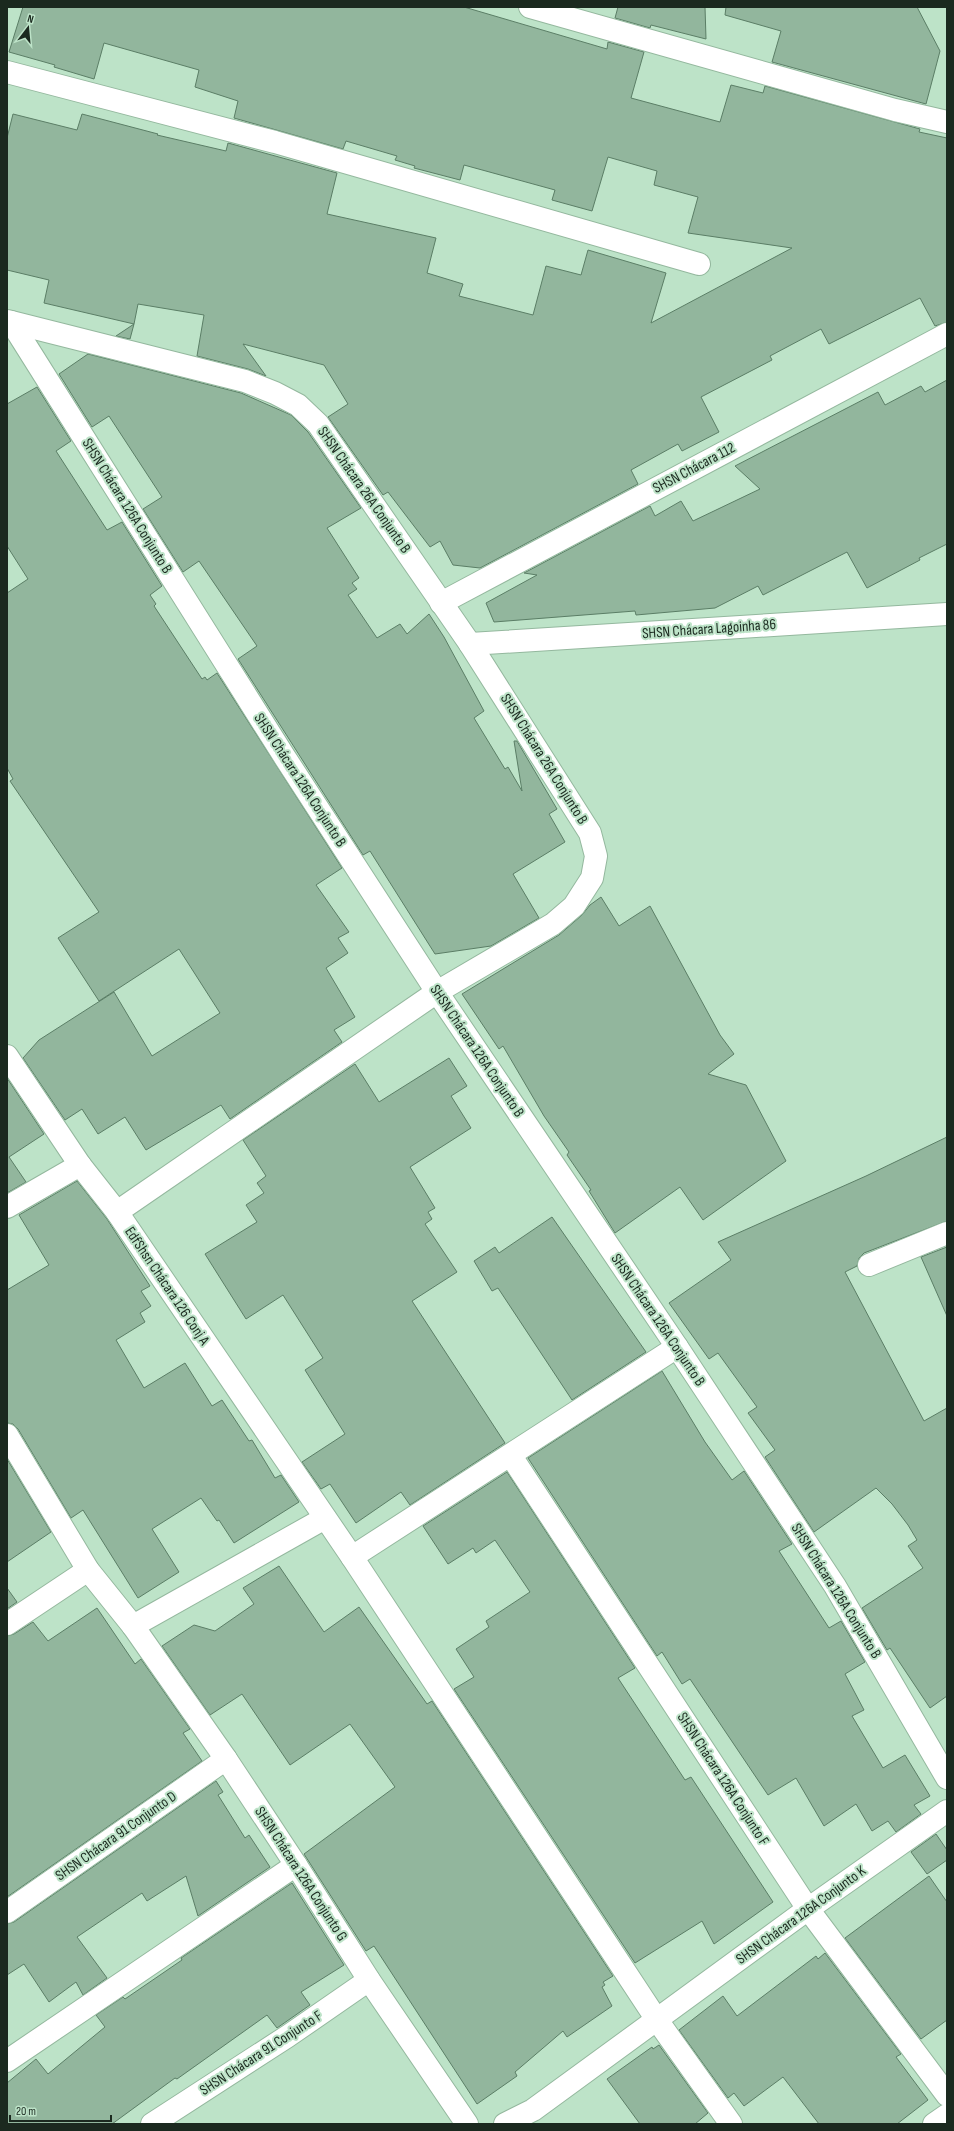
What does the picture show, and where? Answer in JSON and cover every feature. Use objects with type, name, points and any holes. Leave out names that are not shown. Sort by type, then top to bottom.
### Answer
[{"type":"street","points":[[530,7],[895,110],[947,122]]},
{"type":"street","points":[[7,72],[275,142],[699,264]]},
{"type":"street","name":"SHSN Chácara 26A Conjunto B","points":[[9,321],[245,381],[298,405],[318,424],[470,644],[590,834],[596,856],[592,878],[574,906],[553,924],[437,992],[117,1212]]},
{"type":"street","name":"SHSN Chácara 126A Conjunto B","points":[[9,321],[280,749],[437,992],[677,1347],[835,1586],[947,1778]]},
{"type":"street","name":"SHSN Chácara 112","points":[[441,603],[947,334]]},
{"type":"street","name":"SHSN Chácara Lagoinha 86","points":[[470,644],[947,614]]},
{"type":"street","name":"EdfShsn Chácara 126 Conj A","points":[[7,1056],[80,1165],[117,1212],[352,1557]]},
{"type":"street","points":[[7,1207],[80,1165]]},
{"type":"street","points":[[869,1265],[947,1233]]},
{"type":"street","points":[[677,1347],[511,1456],[352,1557],[656,2020],[731,2124]]},
{"type":"street","name":"SHSN Chácara 126A Conjunto G","points":[[7,1435],[88,1570],[133,1626],[226,1760],[296,1865],[369,1980],[466,2124]]},
{"type":"street","name":"SHSN Chácara 126A Conjunto F","points":[[511,1456],[808,1909],[947,2095]]},
{"type":"street","points":[[133,1626],[325,1518]]},
{"type":"street","points":[[7,1624],[88,1570]]},
{"type":"street","name":"SHSN Chácara 91 Conjunto D","points":[[7,1912],[226,1760]]},
{"type":"street","name":"SHSN Chácara 126A Conjunto K","points":[[505,2124],[538,2117],[656,2020],[808,1909],[947,1811]]},
{"type":"street","points":[[7,2061],[296,1865]]},
{"type":"street","name":"SHSN Chácara 91 Conjunto F","points":[[152,2124],[369,1980]]},
{"type":"street","points":[[934,2124],[947,2115]]},
{"type":"building","points":[[23,7],[464,7],[607,49],[608,42],[644,52],[631,98],[720,122],[731,85],[763,93],[765,86],[920,129],[919,132],[947,138],[947,322],[935,326],[920,298],[829,344],[821,329],[770,356],[772,360],[701,397],[719,432],[682,451],[678,444],[631,470],[638,484],[480,568],[453,565],[440,541],[430,547],[388,492],[383,495],[328,417],[348,404],[324,365],[243,344],[266,376],[248,369],[197,356],[204,315],[138,304],[134,324],[44,303],[49,280],[7,270],[7,138],[13,114],[77,130],[82,114],[158,134],[157,135],[226,151],[228,143],[337,173],[327,214],[436,238],[427,273],[463,284],[459,296],[533,315],[546,266],[581,275],[588,250],[666,273],[651,323],[792,248],[688,233],[698,197],[654,185],[657,171],[608,157],[592,211],[552,200],[555,190],[464,165],[460,180],[414,168],[415,166],[395,160],[397,156],[346,141],[343,149],[234,118],[238,101],[195,87],[199,70],[104,43],[94,79],[54,67],[55,65],[9,52]]},
{"type":"building","points":[[618,7],[705,7],[706,39],[651,25],[650,28],[615,18]]},
{"type":"building","points":[[726,7],[917,7],[940,51],[926,104],[772,62],[781,31],[725,15]]},
{"type":"building","points":[[134,324],[130,339],[116,336]]},
{"type":"building","points":[[88,354],[241,393],[291,415],[308,432],[361,508],[327,528],[359,578],[352,583],[357,589],[348,595],[377,638],[400,624],[407,634],[429,614],[444,637],[484,711],[474,718],[505,769],[508,767],[522,791],[514,741],[517,741],[557,809],[549,814],[565,842],[513,874],[539,918],[491,946],[435,954],[370,851],[363,855],[238,659],[257,646],[199,561],[183,572],[143,509],[162,497],[109,416],[92,427],[59,374]]},
{"type":"building","points":[[947,380],[947,544],[919,558],[920,560],[867,588],[847,552],[763,595],[758,586],[715,608],[636,615],[635,611],[494,622],[486,603],[537,575],[524,573],[650,506],[655,516],[681,501],[693,521],[760,489],[735,466],[878,392],[885,405],[921,386],[925,392]]},
{"type":"building","points":[[37,387],[71,441],[56,451],[107,530],[122,522],[162,586],[150,595],[156,604],[154,606],[202,679],[205,677],[207,680],[217,673],[342,868],[316,885],[349,932],[338,938],[348,953],[326,968],[355,1017],[334,1030],[342,1042],[230,1119],[221,1105],[146,1150],[125,1117],[98,1134],[82,1109],[65,1120],[23,1058],[39,1040],[114,992],[152,1056],[220,1013],[179,949],[99,1001],[58,938],[99,912],[10,781],[13,779],[7,768],[7,593],[28,579],[7,546],[7,404]]},
{"type":"building","points":[[601,897],[619,926],[650,906],[720,1035],[734,1054],[708,1074],[746,1085],[786,1161],[703,1220],[680,1187],[615,1233],[589,1191],[591,1190],[567,1155],[569,1152],[544,1116],[503,1046],[499,1049],[462,994],[559,935],[582,915],[590,905]]},
{"type":"building","points":[[449,1058],[467,1086],[451,1096],[471,1128],[410,1167],[435,1208],[428,1212],[432,1219],[425,1224],[457,1272],[412,1301],[505,1443],[410,1505],[401,1492],[356,1523],[330,1484],[321,1489],[302,1462],[345,1434],[305,1370],[323,1358],[283,1295],[246,1319],[205,1254],[257,1222],[246,1205],[264,1193],[257,1183],[266,1176],[243,1140],[355,1064],[379,1102]]},
{"type":"building","points":[[7,1078],[44,1134],[9,1157],[26,1182],[7,1193]]},
{"type":"building","points":[[947,1137],[947,1221],[864,1253],[859,1258],[857,1266],[845,1272],[924,1421],[947,1408],[947,1696],[930,1708],[890,1648],[887,1650],[862,1608],[923,1568],[908,1546],[917,1540],[908,1525],[892,1504],[876,1488],[814,1532],[765,1457],[775,1450],[748,1413],[757,1407],[718,1353],[709,1359],[669,1303],[731,1260],[718,1242],[866,1176]]},
{"type":"building","points":[[77,1181],[107,1219],[150,1286],[141,1291],[151,1306],[140,1313],[145,1322],[116,1340],[144,1388],[185,1363],[212,1406],[222,1400],[249,1441],[252,1440],[275,1478],[281,1475],[299,1502],[234,1543],[219,1520],[217,1521],[201,1498],[152,1529],[179,1572],[138,1598],[83,1510],[71,1518],[18,1429],[13,1424],[7,1423],[7,1290],[49,1265],[19,1215]]},
{"type":"building","points":[[552,1217],[646,1352],[572,1400],[498,1288],[492,1291],[474,1261],[495,1247],[499,1253]]},
{"type":"building","points":[[947,1247],[947,1316],[921,1257]]},
{"type":"building","points":[[662,1371],[705,1442],[732,1480],[744,1471],[792,1544],[779,1551],[829,1628],[841,1621],[865,1662],[845,1674],[864,1710],[852,1716],[883,1768],[905,1755],[930,1796],[914,1805],[921,1814],[896,1832],[888,1821],[872,1831],[856,1804],[824,1826],[796,1778],[768,1795],[690,1679],[682,1684],[662,1652],[657,1656],[528,1458]]},
{"type":"building","points":[[7,1459],[51,1532],[7,1562]]},
{"type":"building","points":[[507,1472],[635,1668],[618,1678],[685,1780],[691,1777],[773,1902],[714,1944],[702,1921],[635,1963],[454,1689],[474,1677],[456,1649],[489,1627],[486,1621],[530,1592],[495,1540],[476,1553],[473,1548],[448,1564],[423,1526]]},
{"type":"building","points":[[279,1566],[324,1632],[359,1607],[427,1704],[432,1701],[613,1976],[603,1982],[605,1985],[602,1987],[612,2006],[567,2037],[563,2031],[515,2072],[517,2076],[477,2104],[374,1946],[366,1951],[304,1854],[395,1787],[350,1724],[290,1765],[242,1694],[210,1715],[162,1646],[194,1625],[215,1631],[254,1604],[243,1588]]},
{"type":"building","points":[[7,1588],[17,1602],[7,1609]]},
{"type":"building","points":[[97,1608],[135,1664],[141,1659],[190,1729],[183,1733],[202,1761],[7,1897],[7,1636],[14,1634],[33,1622],[48,1641]]},
{"type":"building","points":[[216,1781],[223,1792],[218,1795],[245,1838],[249,1835],[270,1867],[198,1916],[186,1876],[147,1901],[142,1893],[77,1937],[107,1978],[83,1995],[76,1982],[49,2002],[24,1964],[7,1975],[7,1924],[14,1922]]},
{"type":"building","points":[[936,1834],[947,1850],[947,1860],[927,1874],[911,1852]]},
{"type":"building","points":[[929,1876],[947,1902],[947,2020],[921,2039],[845,1938]]},
{"type":"building","points":[[292,1883],[344,1965],[301,1992],[310,2005],[277,2028],[267,2015],[177,2079],[175,2078],[112,2124],[7,2124],[7,2083],[36,2059],[48,2074],[105,2027],[96,2015],[123,1997],[125,1999],[182,1960],[181,1958]]},
{"type":"building","points":[[825,1953],[901,2054],[896,2057],[928,2100],[897,2124],[819,2124],[783,2077],[744,2106],[734,2093],[728,2098],[679,2030],[723,1996],[737,2016],[816,1956],[818,1959]]},
{"type":"building","points":[[659,2045],[708,2113],[695,2124],[640,2124],[607,2079],[652,2047],[653,2049]]}]
